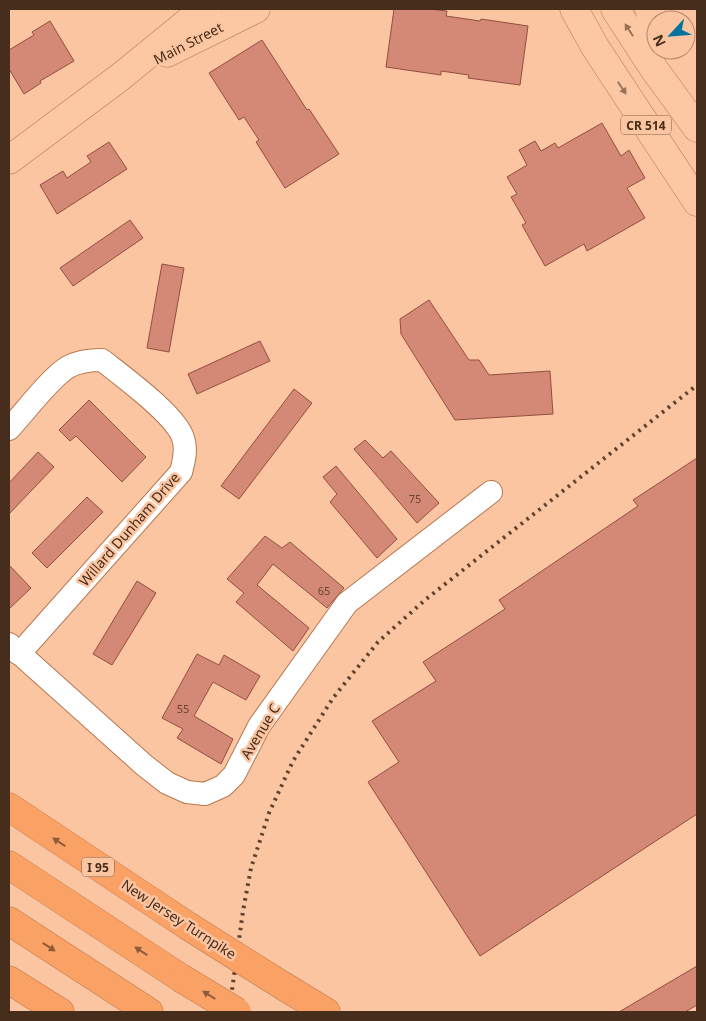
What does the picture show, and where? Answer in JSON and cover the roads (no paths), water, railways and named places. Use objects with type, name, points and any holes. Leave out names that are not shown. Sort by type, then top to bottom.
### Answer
[{"type":"highway","name":"New Jersey Turnpike","points":[[9,807],[188,926],[326,1012]]},
{"type":"highway","points":[[9,865],[181,978],[237,1012]]},
{"type":"highway","points":[[9,921],[149,1012]]},
{"type":"highway","points":[[9,980],[60,1012]]},
{"type":"main road","name":"Main Street","points":[[9,160],[119,78],[189,21],[208,9]]},
{"type":"main road","name":"Main Street","points":[[119,78],[256,9]]},
{"type":"main road","points":[[557,9],[595,48]]},
{"type":"main road","name":"CR 514","points":[[574,9],[595,48],[697,202]]},
{"type":"main road","name":"CR 514","points":[[615,9],[697,128]]},
{"type":"main road","points":[[669,60],[697,123]]},
{"type":"street","name":"Willard Dunham Drive","points":[[9,429],[60,373],[80,362],[102,360],[172,419],[183,438],[185,456],[181,472],[14,649]]},
{"type":"street","name":"Avenue C","points":[[14,649],[160,777],[187,792],[205,794],[223,786],[234,775],[260,726],[347,603],[492,492]]},
{"type":"railway","points":[[229,1012],[251,868],[269,813],[293,761],[333,698],[378,642],[425,600],[697,385]]}]
